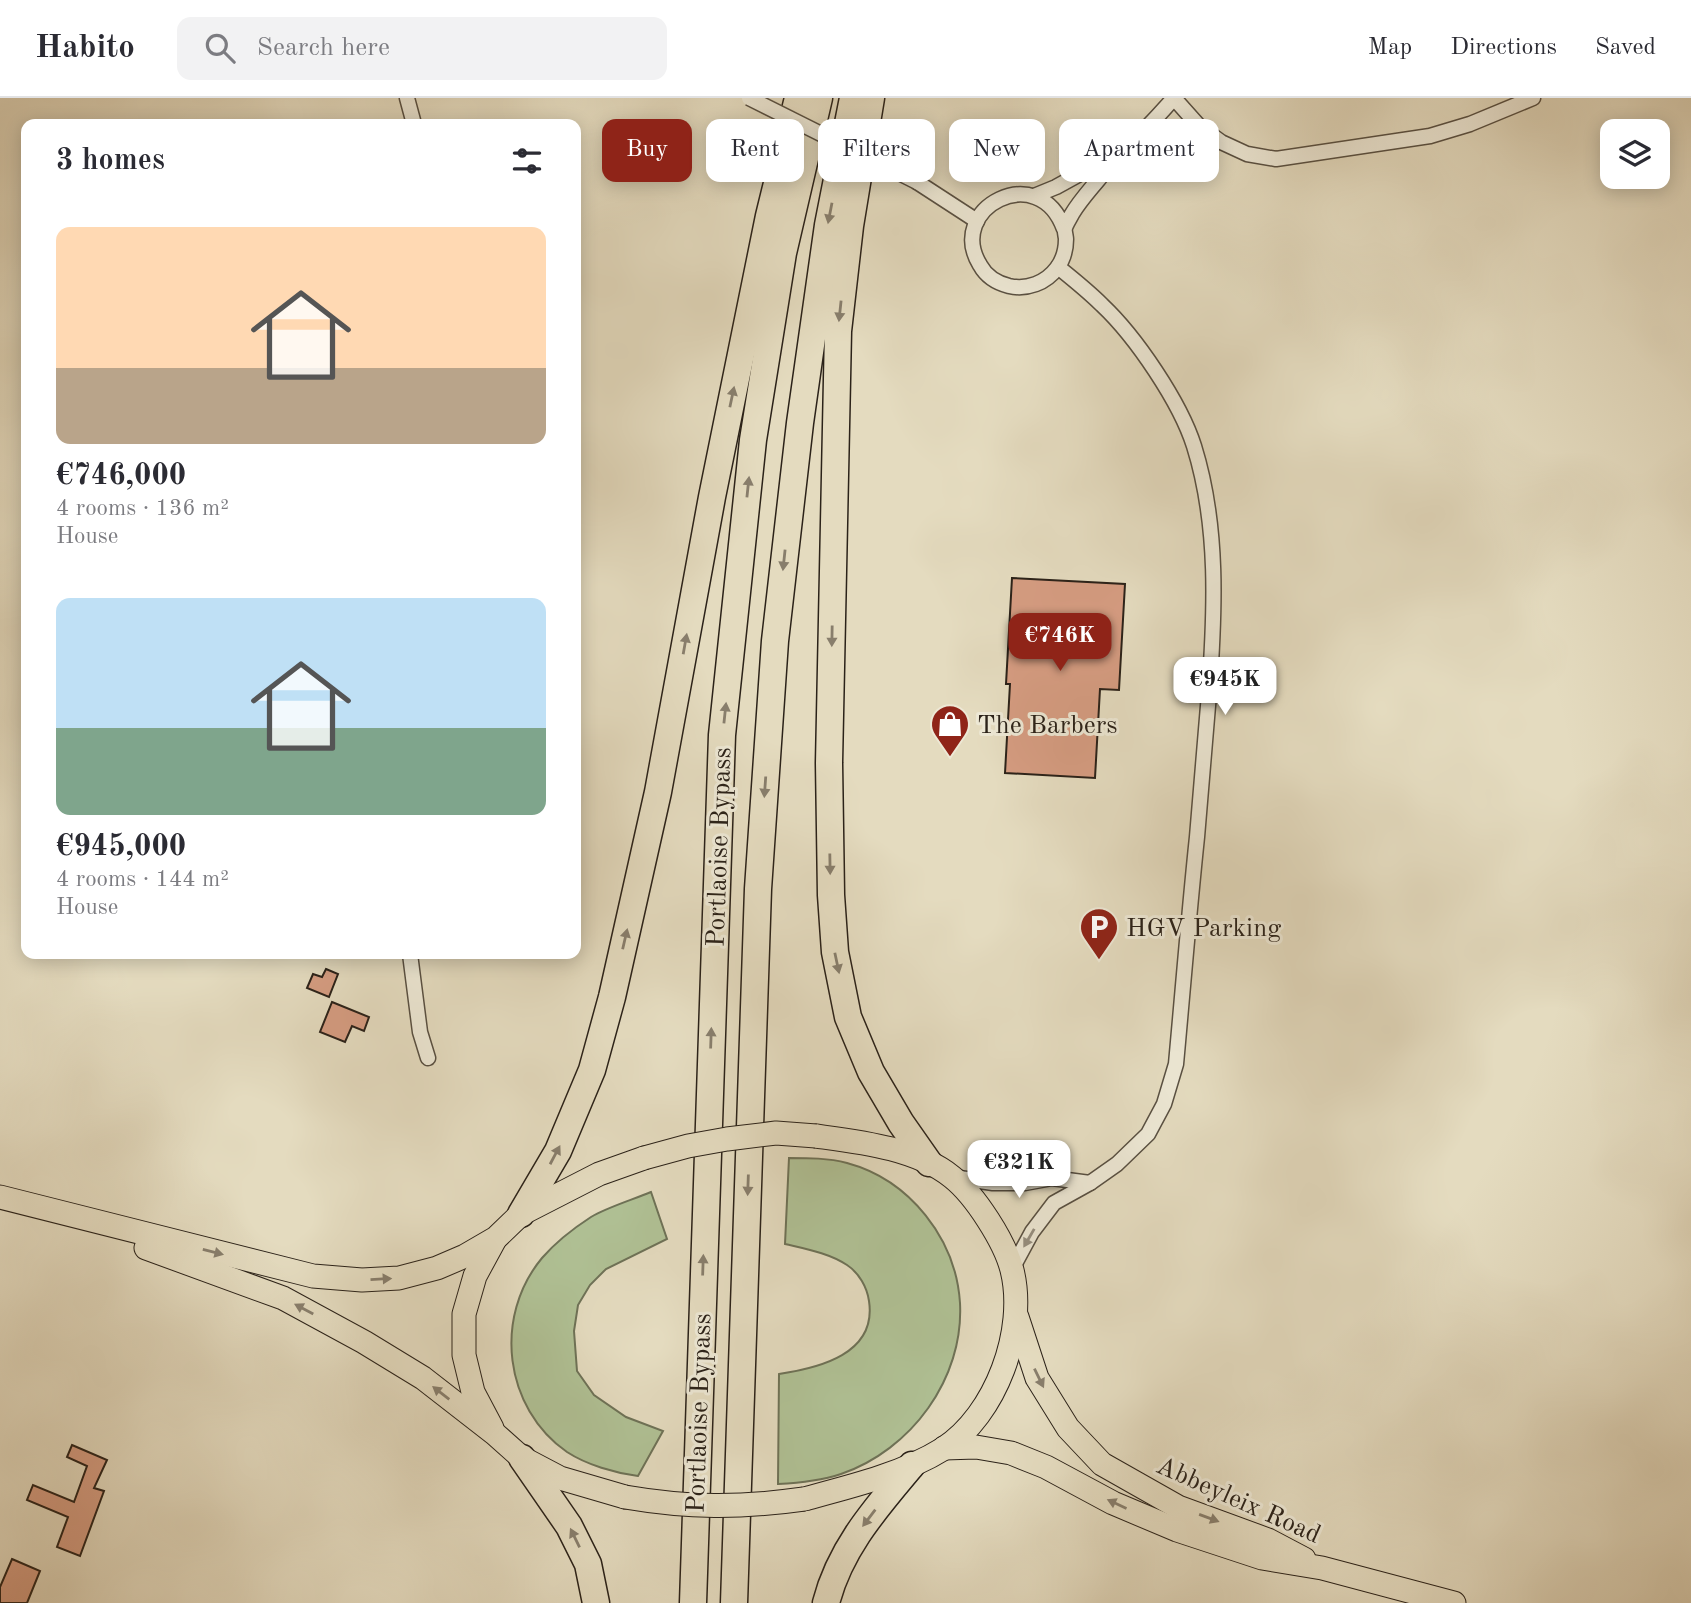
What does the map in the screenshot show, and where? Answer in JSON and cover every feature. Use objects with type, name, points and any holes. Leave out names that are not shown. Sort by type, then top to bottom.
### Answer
[{"type":"highway","points":[[522,1214],[558,1151],[592,1070],[612,997],[658,792],[712,496],[769,215],[798,98]]},
{"type":"highway","name":"Portlaoise Bypass","points":[[692,1603],[722,735],[753,440],[783,253],[819,98]]},
{"type":"highway","name":"Portlaoise Bypass","points":[[734,1603],[758,889],[775,641],[801,410],[828,225],[853,98]]},
{"type":"highway","points":[[871,98],[850,226],[838,331],[829,763],[831,895],[835,952],[848,1017],[871,1072],[901,1123],[929,1163]]},
{"type":"highway","points":[[522,1458],[569,1526],[588,1564],[596,1603]]},
{"type":"highway","points":[[826,1603],[830,1585],[853,1539],[912,1465]]},
{"type":"main road","points":[[0,1197],[313,1276],[362,1280],[400,1278],[465,1256],[496,1238],[522,1214],[599,1174],[644,1158],[688,1146],[776,1133],[816,1136],[863,1142],[899,1152],[929,1163],[952,1177],[975,1201],[999,1238],[1012,1269],[1016,1314],[1002,1371],[986,1404],[969,1426],[944,1448],[912,1465],[804,1499],[762,1505],[715,1507],[664,1504],[625,1497],[560,1478],[522,1458],[423,1378],[365,1342],[283,1297],[28,1205]]},
{"type":"main road","points":[[495,1434],[473,1392],[464,1354],[464,1314],[475,1276],[496,1238]]},
{"type":"main road","name":"Abbeyleix Road","points":[[1016,1314],[1037,1378],[1068,1428],[1102,1464],[1178,1507],[1268,1540],[1322,1568]]},
{"type":"main road","name":"Abbeyleix Road","points":[[944,1448],[976,1447],[1011,1452],[1046,1467],[1113,1503],[1177,1530],[1262,1558],[1322,1568],[1454,1603]]},
{"type":"street","points":[[407,98],[413,119]]},
{"type":"street","points":[[749,98],[917,181],[977,221]]},
{"type":"street","points":[[1154,119],[1174,98],[1198,125],[1221,142],[1247,154],[1276,159],[1430,136],[1469,124],[1533,98]]},
{"type":"street","points":[[1034,196],[1065,182]]},
{"type":"street","points":[[1065,229],[1073,211],[1096,182]]},
{"type":"street","points":[[1015,194],[1034,196],[1042,200],[1056,212],[1065,229],[1066,247],[1058,267],[1047,278],[1028,286],[1017,287],[997,282],[988,275],[977,259],[973,240],[977,221],[989,205],[998,199],[1015,194]]},
{"type":"street","points":[[1012,1269],[1032,1232],[1054,1203],[1117,1164],[1148,1134],[1164,1104],[1176,1064],[1205,748],[1214,614],[1214,559],[1206,495],[1194,445],[1176,405],[1130,336],[1104,306],[1058,267]]},
{"type":"street","points":[[411,959],[420,1032],[428,1058]]},
{"type":"street","points":[[952,1177],[993,1183],[1024,1183],[1052,1178],[1090,1183]]},
{"type":"green space","points":[[789,1158],[826,1159],[847,1163],[870,1171],[909,1198],[926,1215],[950,1257],[957,1279],[960,1303],[959,1331],[943,1384],[910,1429],[890,1448],[841,1474],[778,1484],[779,1374],[811,1368],[842,1355],[855,1346],[864,1334],[869,1319],[866,1291],[859,1276],[851,1268],[825,1254],[785,1244]]},
{"type":"green space","points":[[651,1192],[667,1239],[606,1269],[590,1285],[578,1305],[574,1331],[577,1371],[594,1395],[626,1417],[663,1431],[638,1476],[611,1471],[583,1461],[567,1452],[546,1433],[530,1411],[518,1387],[512,1361],[512,1334],[516,1307],[526,1281],[547,1252],[591,1217]]},
{"type":"building","points":[[1012,578],[1125,584],[1119,690],[1100,689],[1095,778],[1005,773],[1010,684],[1006,684]]},
{"type":"building","points":[[326,969],[338,974],[329,997],[307,988],[313,974],[322,977]]},
{"type":"building","points":[[332,1002],[369,1017],[364,1031],[352,1026],[345,1042],[320,1032]]},
{"type":"building","points":[[72,1445],[107,1460],[94,1488],[104,1491],[80,1556],[57,1547],[68,1517],[27,1500],[33,1485],[74,1502],[87,1466],[67,1457]]},
{"type":"building","points":[[12,1559],[40,1571],[27,1603],[0,1603],[0,1587]]},
{"type":"place","name":"The Barbers","points":[[950,758]]},
{"type":"place","name":"HGV Parking","points":[[1099,961]]}]
